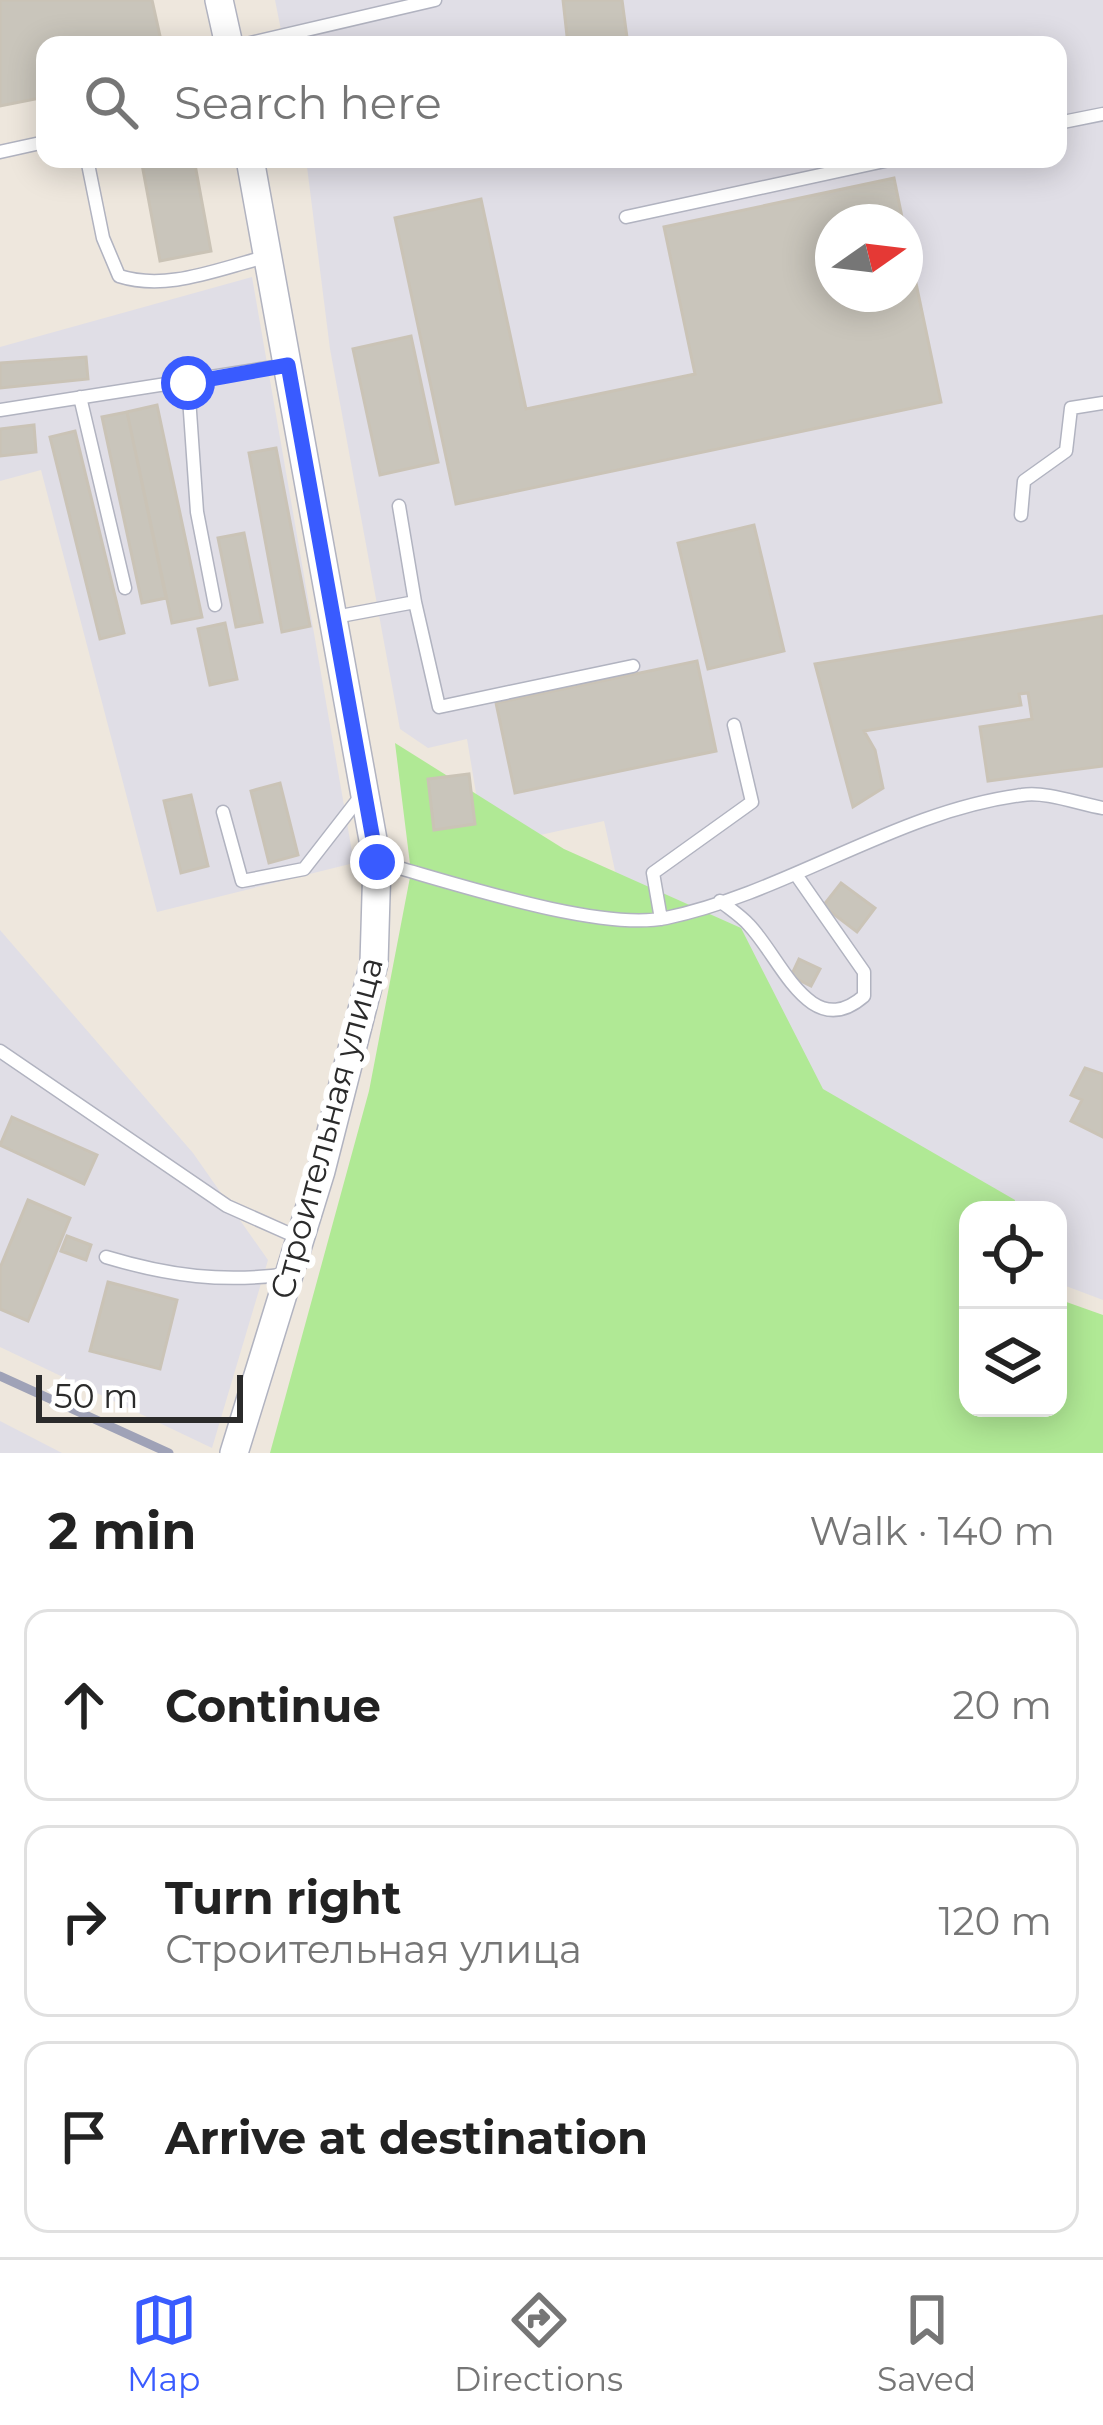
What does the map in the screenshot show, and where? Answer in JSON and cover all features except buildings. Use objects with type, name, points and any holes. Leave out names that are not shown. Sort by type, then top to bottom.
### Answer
[{"type":"street","points":[[220,0],[228,36]]},
{"type":"street","name":"Строительная улица","points":[[233,1453],[321,1171],[374,963],[377,862],[252,168]]},
{"type":"lane","points":[[281,36],[435,0]]},
{"type":"lane","points":[[1067,121],[1103,113]]},
{"type":"lane","points":[[0,152],[36,144]]},
{"type":"lane","points":[[89,168],[103,238],[119,277],[143,284],[262,258]]},
{"type":"lane","points":[[626,217],[852,168]]},
{"type":"lane","points":[[0,410],[288,365]]},
{"type":"lane","points":[[188,383],[197,512],[215,604]]},
{"type":"lane","points":[[80,397],[124,589]]},
{"type":"lane","points":[[1022,514],[1024,481],[1066,451],[1071,408],[1103,403]]},
{"type":"lane","points":[[399,506],[440,707],[632,666]]},
{"type":"lane","points":[[334,617],[415,602]]},
{"type":"lane","points":[[661,919],[653,873],[752,802],[734,724]]},
{"type":"lane","points":[[223,812],[242,881],[304,868],[364,791]]},
{"type":"lane","points":[[377,862],[560,910],[661,919],[797,877],[931,817],[1026,794],[1103,808]]},
{"type":"lane","points":[[720,902],[750,926],[802,998],[824,1011],[847,1010],[864,996],[864,972],[797,877]]},
{"type":"lane","points":[[0,1051],[227,1206],[300,1238]]},
{"type":"lane","points":[[106,1257],[158,1273],[223,1282],[290,1274]]},
{"type":"shaded area","points":[[275,0],[1103,0],[1103,1300],[1067,1286],[1067,1201],[977,1201],[643,997],[604,821],[485,847],[467,739],[428,748],[400,729],[330,349],[307,168],[1067,168],[1067,36],[282,36]]},
{"type":"shaded area","points":[[252,277],[354,863],[157,912],[41,470],[0,481],[0,347]]},
{"type":"shaded area","points":[[0,930],[193,1153],[268,1260],[212,1448],[0,1347]]},
{"type":"shaded area","points":[[0,1421],[62,1453],[0,1453]]},
{"type":"green space","points":[[395,743],[564,849],[741,928],[823,1089],[1015,1200],[959,1201],[959,1417],[1067,1417],[1067,1302],[1103,1315],[1103,1453],[270,1453],[369,1091],[411,872]]},
{"type":"railway","points":[[0,1376],[169,1453]]},
{"type":"route","points":[[188,383],[288,365],[377,862]]}]
